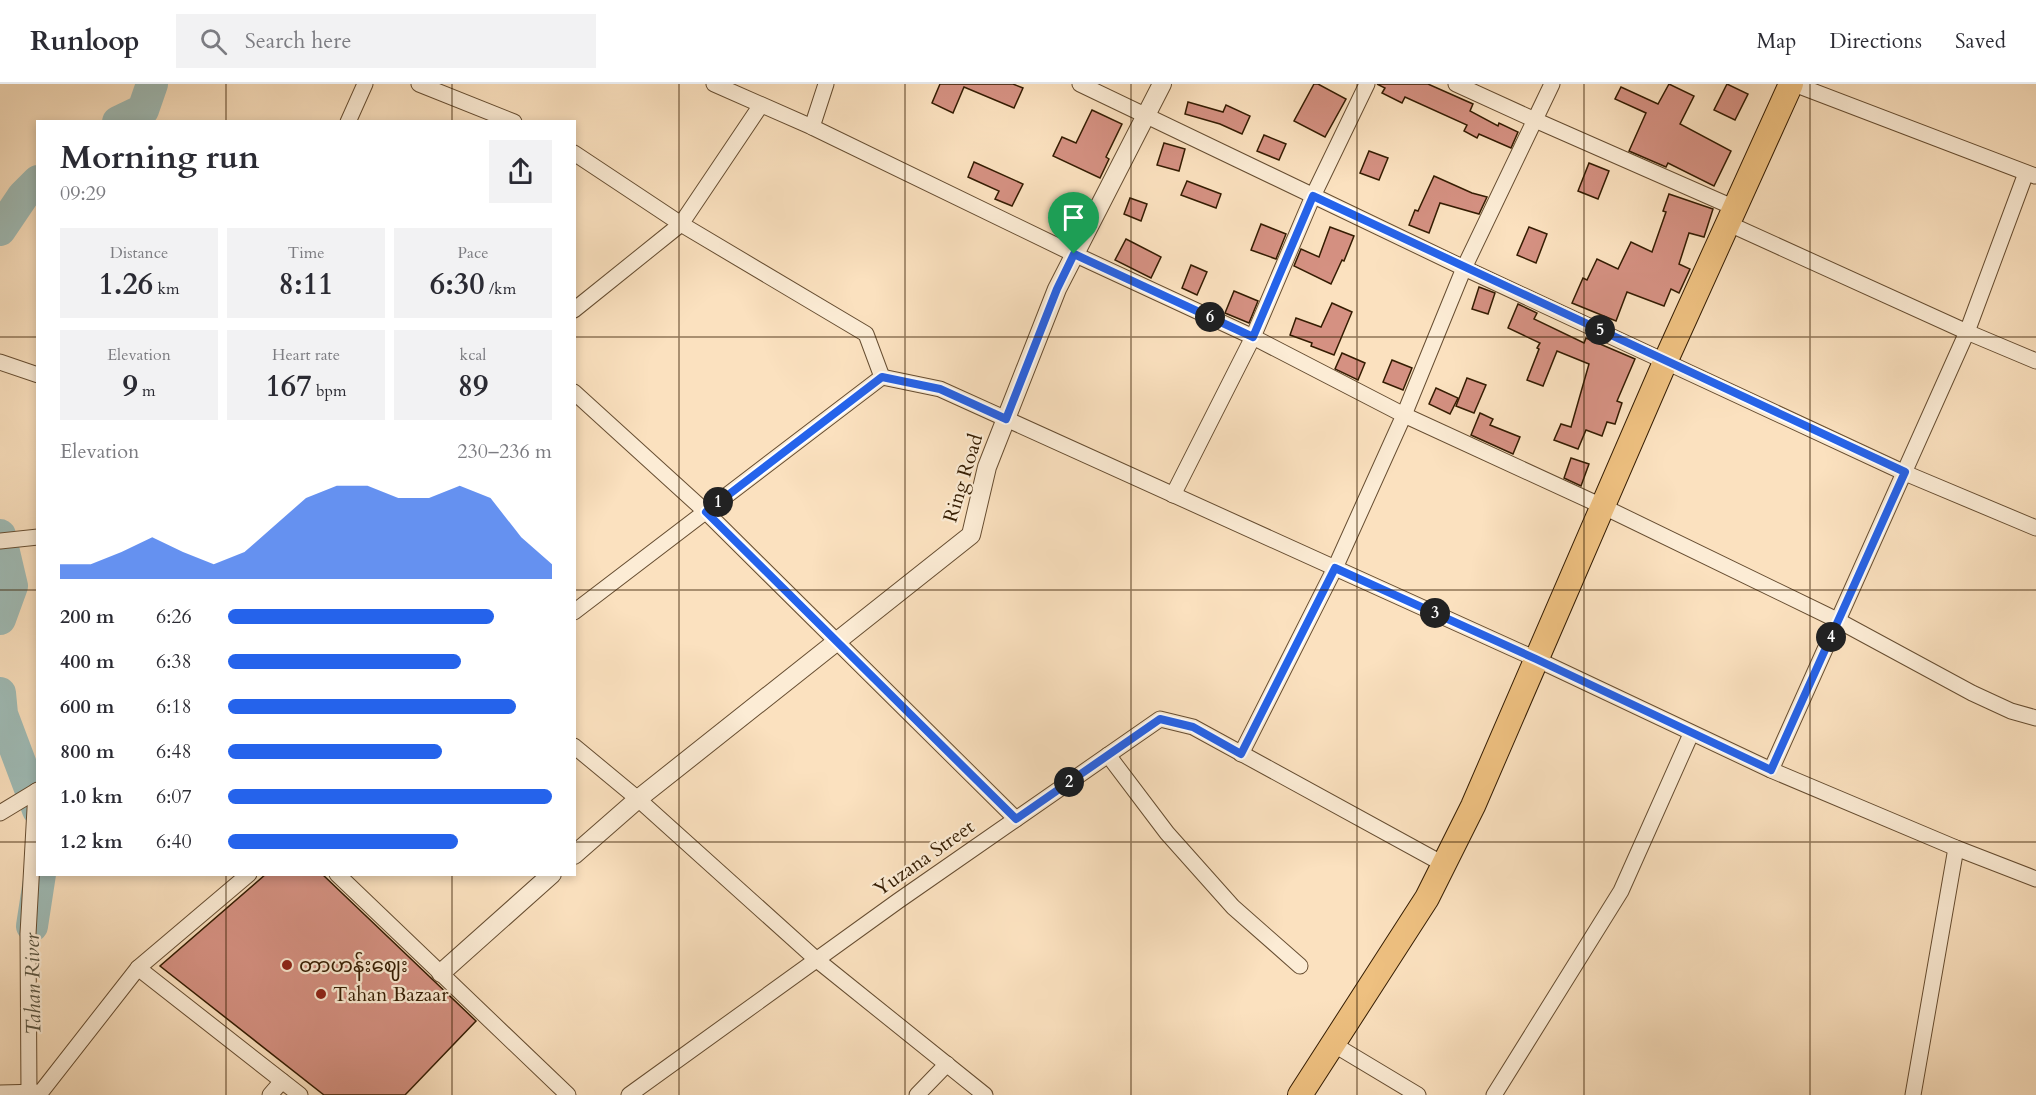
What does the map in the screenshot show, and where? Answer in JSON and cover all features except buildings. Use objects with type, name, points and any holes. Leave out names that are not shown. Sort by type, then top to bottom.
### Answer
[{"type":"highway","points":[[1300,1095],[1427,898],[1473,806],[1666,360],[1792,84]]},
{"type":"street","points":[[349,120],[365,84]]},
{"type":"street","points":[[419,84],[509,120]]},
{"type":"street","points":[[714,84],[812,127],[1074,254],[1253,337],[1404,415],[1604,507],[1839,621],[1971,693],[2011,711],[2036,718]]},
{"type":"street","points":[[812,127],[826,84]]},
{"type":"street","points":[[1080,84],[1464,268],[1905,472],[2036,528]]},
{"type":"street","name":"Ring Road","points":[[576,853],[638,799],[971,535],[987,466],[1057,289],[1162,84]]},
{"type":"street","points":[[1173,495],[1253,337],[1313,196],[1367,84]]},
{"type":"street","points":[[1456,84],[1731,215],[1967,332],[2036,361]]},
{"type":"street","points":[[1241,754],[1335,568],[1404,415],[1464,268],[1552,84]]},
{"type":"street","points":[[1771,770],[1967,332],[2031,174],[1792,84]]},
{"type":"street","points":[[576,308],[681,224],[761,105]]},
{"type":"street","points":[[576,154],[681,224],[866,334],[882,377]]},
{"type":"street","points":[[0,362],[36,374]]},
{"type":"street","points":[[576,610],[882,377],[940,389],[1536,659],[1771,770],[1956,849],[2036,879]]},
{"type":"street","points":[[576,394],[706,512],[1016,819]]},
{"type":"street","points":[[0,541],[36,537]]},
{"type":"street","name":"Yuzana Street","points":[[629,1095],[898,901],[1160,719],[1193,727],[1444,865]]},
{"type":"street","points":[[1494,1095],[1621,891],[1691,734]]},
{"type":"street","points":[[576,748],[638,799],[817,960],[985,1095]]},
{"type":"street","points":[[1108,755],[1167,833],[1233,907],[1300,966]]},
{"type":"street","points":[[0,813],[36,792]]},
{"type":"street","points":[[29,1093],[28,934],[36,807]]},
{"type":"street","points":[[1917,1094],[1956,849]]},
{"type":"street","points":[[0,1093],[41,1092],[138,968],[247,876]]},
{"type":"street","points":[[339,876],[568,1095]]},
{"type":"street","points":[[441,973],[550,876]]},
{"type":"street","points":[[138,968],[300,1095]]},
{"type":"street","points":[[1333,1044],[1418,1095]]},
{"type":"street","points":[[917,1095],[947,1064]]},
{"type":"street","points":[[270,1095],[282,1081]]},
{"type":"waterway","name":"Tahan River","points":[[122,120],[143,110],[152,84]]},
{"type":"waterway","name":"Tahan River","points":[[0,230],[23,196],[36,183]]},
{"type":"waterway","name":"Tahan River","points":[[0,535],[12,586],[0,619]]},
{"type":"waterway","name":"Tahan River","points":[[0,693],[2,714],[36,805]]},
{"type":"waterway","name":"Tahan River","points":[[32,926],[40,876]]},
{"type":"place","name":"တာဟန်းဈေး","points":[[287,965]]},
{"type":"place","name":"Tahan Bazaar","points":[[321,994]]},
{"type":"route","points":[[1313,196],[1905,472],[1771,770],[1536,659],[1335,568],[1241,754],[1193,727],[1160,719],[1016,819],[706,512],[882,377],[940,389],[1006,419],[1057,289],[1074,254],[1253,337],[1313,196]]}]
